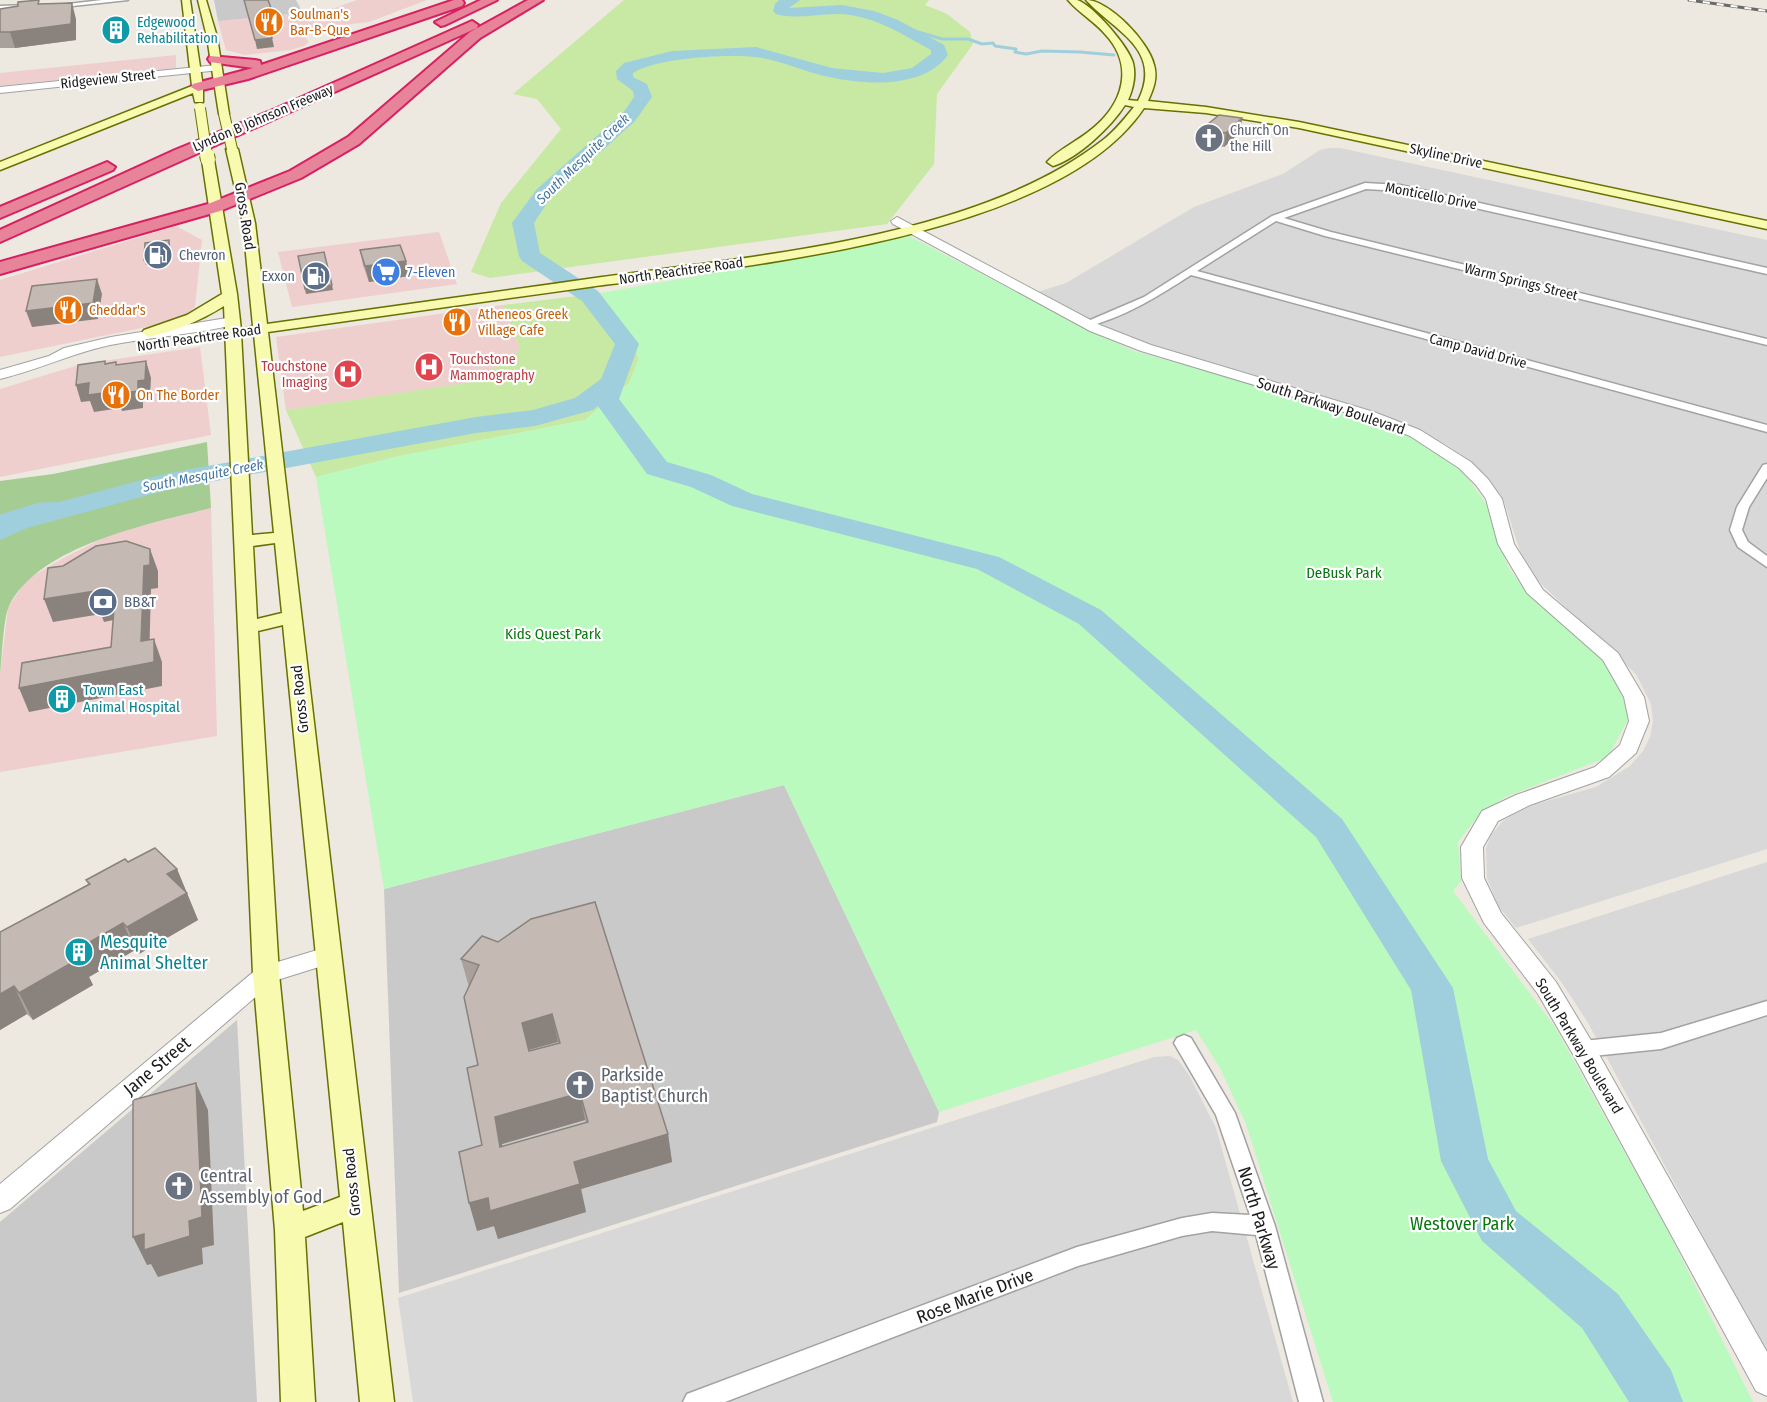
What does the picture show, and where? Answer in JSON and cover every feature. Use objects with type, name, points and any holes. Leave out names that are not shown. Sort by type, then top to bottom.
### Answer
[{"type":"highway","points":[[217,70],[302,56],[465,0]]},
{"type":"highway","points":[[416,33],[491,0]]},
{"type":"highway","name":"Lyndon B Johnson Freeway","points":[[0,237],[181,153],[280,112],[528,0]]},
{"type":"highway","points":[[0,268],[169,222],[218,217],[243,198],[309,167],[355,140],[390,112],[468,41],[503,17],[537,0]]},
{"type":"highway","points":[[198,87],[217,70],[302,56]]},
{"type":"highway","name":"Lyndon B Johnson Freeway","points":[[192,130],[234,111]]},
{"type":"highway","points":[[0,213],[116,162]]},
{"type":"main road","name":"Gross Road","points":[[186,0],[193,70],[198,87],[218,217],[237,246],[259,324],[253,415],[242,505],[266,974],[290,1230],[298,1402]]},
{"type":"main road","name":"Gross Road","points":[[202,0],[243,198],[230,294],[234,327],[253,415],[278,500],[377,1402]]},
{"type":"main road","points":[[1045,166],[1075,149],[1095,133],[1124,100],[1130,81],[1126,57],[1112,35],[1072,0]]},
{"type":"main road","name":"North Peachtree Road","points":[[234,327],[838,246],[904,225],[999,201],[1051,179],[1096,152],[1129,124],[1142,102],[1151,82],[1147,58],[1131,34],[1090,0]]},
{"type":"main road","points":[[188,24],[207,22]]},
{"type":"main road","points":[[1112,35],[1131,34]]},
{"type":"main road","points":[[0,166],[198,87]]},
{"type":"main road","name":"Skyline Drive","points":[[1124,100],[1277,121],[1767,218]]},
{"type":"main road","name":"North Peachtree Road","points":[[904,225],[1010,183]]},
{"type":"main road","name":"Skyline Drive","points":[[1628,192],[1767,225]]},
{"type":"main road","points":[[149,333],[185,322],[209,310],[230,294]]},
{"type":"main road","points":[[244,542],[282,537]]},
{"type":"main road","points":[[248,627],[291,618]]},
{"type":"main road","points":[[290,1230],[355,1204]]},
{"type":"street","points":[[0,10],[91,0]]},
{"type":"street","points":[[39,6],[125,0]]},
{"type":"street","name":"Ridgeview Street","points":[[0,90],[193,70],[217,70]]},
{"type":"street","name":"Monticello Drive","points":[[1086,324],[1143,302],[1250,232],[1275,219],[1365,186],[1381,185],[1767,271]]},
{"type":"street","name":"Warm Springs Street","points":[[1275,219],[1767,342]]},
{"type":"street","name":"South Parkway Boulevard","points":[[904,225],[1086,324],[1146,348],[1370,416],[1416,433],[1465,465],[1482,482],[1494,499],[1506,544],[1536,593],[1611,657],[1634,697],[1639,721],[1629,748],[1602,771],[1523,800],[1490,816],[1472,847],[1473,878],[1492,917],[1547,988],[1584,1049],[1767,1381]]},
{"type":"street","name":"Camp David Drive","points":[[1189,272],[1767,429]]},
{"type":"street","name":"North Peachtree Road","points":[[0,375],[54,359],[69,351],[149,333],[234,327]]},
{"type":"street","name":"North Peachtree Road","points":[[54,359],[76,359],[234,327]]},
{"type":"street","points":[[1767,468],[1743,507],[1736,530],[1743,544],[1767,563]]},
{"type":"street","name":"Jane Street","points":[[0,1202],[87,1125],[266,974],[327,956]]},
{"type":"street","points":[[1584,1049],[1661,1041],[1696,1032],[1767,1008]]},
{"type":"street","name":"North Parkway","points":[[1184,1043],[1225,1113],[1264,1226],[1311,1402]]},
{"type":"street","name":"Rose Marie Drive","points":[[695,1402],[1077,1257],[1182,1227],[1212,1222],[1264,1226]]},
{"type":"shaded area","points":[[214,0],[296,0],[303,13],[218,21]]},
{"type":"shaded area","points":[[357,0],[427,0],[369,22],[299,30],[309,42],[291,50],[245,55],[226,50],[218,21],[326,11]]},
{"type":"shaded area","points":[[176,55],[176,68],[0,86],[0,73]]},
{"type":"shaded area","points":[[1340,148],[1767,240],[1767,849],[1516,928],[1499,907],[1487,878],[1486,848],[1491,835],[1503,821],[1514,813],[1536,804],[1596,787],[1630,766],[1643,751],[1650,737],[1653,721],[1651,704],[1636,674],[1537,580],[1521,554],[1504,501],[1499,493],[1470,461],[1447,445],[1380,414],[1162,350],[1112,330],[1038,292],[1066,283],[1194,207],[1283,174],[1320,150]]},
{"type":"shaded area","points":[[176,226],[202,240],[195,307],[187,314],[156,325],[0,357],[0,280]]},
{"type":"shaded area","points":[[439,232],[457,284],[292,307],[278,252]]},
{"type":"shaded area","points":[[503,305],[520,348],[514,356],[491,370],[494,379],[286,410],[276,337]]},
{"type":"shaded area","points":[[200,347],[211,435],[0,477],[0,389],[82,364]]},
{"type":"shaded area","points":[[211,508],[217,736],[0,772],[0,675],[8,608],[26,580],[67,556],[114,533]]},
{"type":"shaded area","points":[[784,785],[939,1112],[937,1122],[399,1293],[384,889]]},
{"type":"shaded area","points":[[1767,862],[1767,1355],[1587,1021],[1562,983],[1528,939]]},
{"type":"shaded area","points":[[237,1020],[257,1402],[0,1402],[0,1222]]},
{"type":"shaded area","points":[[1170,1056],[1178,1060],[1189,1075],[1216,1128],[1293,1402],[413,1402],[398,1298],[1154,1057]]},
{"type":"green space","points":[[624,0],[929,0],[925,5],[947,14],[970,32],[973,44],[937,94],[934,164],[887,224],[490,278],[471,272],[501,203],[561,129],[537,99],[513,94]]},
{"type":"green space","points":[[909,236],[1134,351],[1235,379],[1416,437],[1467,477],[1486,504],[1508,567],[1523,587],[1600,656],[1619,681],[1628,719],[1608,757],[1503,798],[1475,820],[1458,842],[1461,881],[1453,891],[1555,1027],[1667,1229],[1753,1402],[1333,1402],[1246,1124],[1220,1068],[1196,1030],[939,1112],[784,785],[384,889],[316,477],[395,457],[585,420],[629,383],[639,358],[601,293]]},
{"type":"green space","points":[[601,293],[639,358],[629,383],[585,420],[395,457],[316,477],[286,410],[493,379],[491,370],[514,356],[520,348],[503,305]]},
{"type":"green space","points":[[207,442],[211,508],[158,521],[98,540],[70,552],[45,567],[24,585],[9,606],[4,629],[0,675],[0,481],[53,474]]},
{"type":"building","points":[[39,0],[38,4],[72,3],[71,24],[0,32],[0,9],[18,6],[18,2]]},
{"type":"building","points":[[244,0],[268,0],[274,16],[266,17],[272,38],[255,40]]},
{"type":"building","points":[[1219,115],[1242,118],[1226,133],[1202,129]]},
{"type":"building","name":"Chevron","points":[[169,240],[169,257],[144,260],[145,243]]},
{"type":"building","points":[[400,245],[406,261],[365,266],[360,250]]},
{"type":"building","name":"Exxon","points":[[324,252],[332,285],[305,289],[298,256]]},
{"type":"building","points":[[97,279],[93,303],[26,311],[32,286]]},
{"type":"building","points":[[105,361],[105,364],[116,362],[116,365],[146,361],[145,380],[138,381],[138,391],[88,395],[89,383],[76,385],[78,365]]},
{"type":"building","points":[[126,541],[150,549],[150,565],[144,566],[141,641],[154,639],[154,662],[19,688],[22,663],[111,647],[115,596],[95,599],[96,591],[44,599],[48,568],[63,566],[96,546]]},
{"type":"building","points":[[155,848],[177,869],[167,874],[187,893],[127,927],[123,923],[74,951],[80,958],[19,993],[14,986],[0,994],[0,932],[90,884],[86,880],[125,859],[128,862]]},
{"type":"building","name":"Parkside Baptist Church","points":[[595,902],[668,1134],[574,1162],[580,1184],[490,1211],[488,1198],[469,1203],[459,1152],[482,1145],[467,1068],[478,1065],[464,997],[479,965],[461,959],[482,936],[498,942],[531,919]],"holes":[[[552,1014],[560,1043],[529,1051],[522,1023]],[[580,1093],[588,1122],[500,1147],[495,1117]]]},
{"type":"building","name":"Central Assembly of God","points":[[196,1083],[202,1217],[189,1221],[190,1236],[144,1250],[144,1234],[133,1237],[133,1100]]},
{"type":"waterway","name":"South Mesquite Creek","points":[[612,383],[627,344],[590,296],[530,256],[523,223],[544,193],[629,117],[643,97],[641,88],[625,79],[624,71],[630,67],[672,56],[756,52],[831,73],[883,78],[917,72],[940,55],[938,48],[892,23],[869,14],[842,10],[781,11],[782,4],[793,0]]},
{"type":"waterway","points":[[905,28],[942,39],[968,39],[982,44],[993,43],[995,46],[1016,49],[1015,52],[1026,54],[1042,51],[1114,55]]},
{"type":"waterway","name":"South Mesquite Creek","points":[[0,531],[17,522],[164,482],[476,425],[535,418],[584,404],[612,383]]},
{"type":"waterway","points":[[612,383],[606,399],[657,468],[701,481],[742,500],[988,563],[1090,617],[1329,828],[1432,988],[1465,1161],[1499,1226],[1600,1311],[1652,1388],[1656,1402]]},
{"type":"waterway","points":[[0,517],[40,505],[82,504]]},
{"type":"railway","points":[[1689,0],[1767,11]]},
{"type":"place","name":"Soulman's Bar-B-Que","points":[[269,22]]},
{"type":"place","name":"Edgewood Rehabilitation","points":[[116,30]]},
{"type":"place","name":"Church On the Hill","points":[[1209,138]]},
{"type":"place","name":"Chevron","points":[[158,255]]},
{"type":"place","name":"7-Eleven","points":[[386,272]]},
{"type":"place","name":"Exxon","points":[[316,276]]},
{"type":"place","name":"Cheddar's","points":[[68,310]]},
{"type":"place","name":"Atheneos Greek Village Cafe","points":[[457,322]]},
{"type":"place","name":"Touchstone Mammography","points":[[429,367]]},
{"type":"place","name":"Touchstone Imaging","points":[[348,374]]},
{"type":"place","name":"On The Border","points":[[116,395]]},
{"type":"place","name":"BB&T","points":[[103,602]]},
{"type":"place","name":"Town East Animal Hospital","points":[[62,699]]},
{"type":"place","name":"Mesquite Animal Shelter","points":[[79,952]]},
{"type":"place","name":"Parkside Baptist Church","points":[[580,1085]]},
{"type":"place","name":"Central Assembly of God","points":[[179,1186]]},
{"type":"park label","name":"DeBusk Park","points":[[1344,573]]},
{"type":"park label","name":"Kids Quest Park","points":[[553,634]]},
{"type":"park label","name":"Westover Park","points":[[1462,1224]]}]
